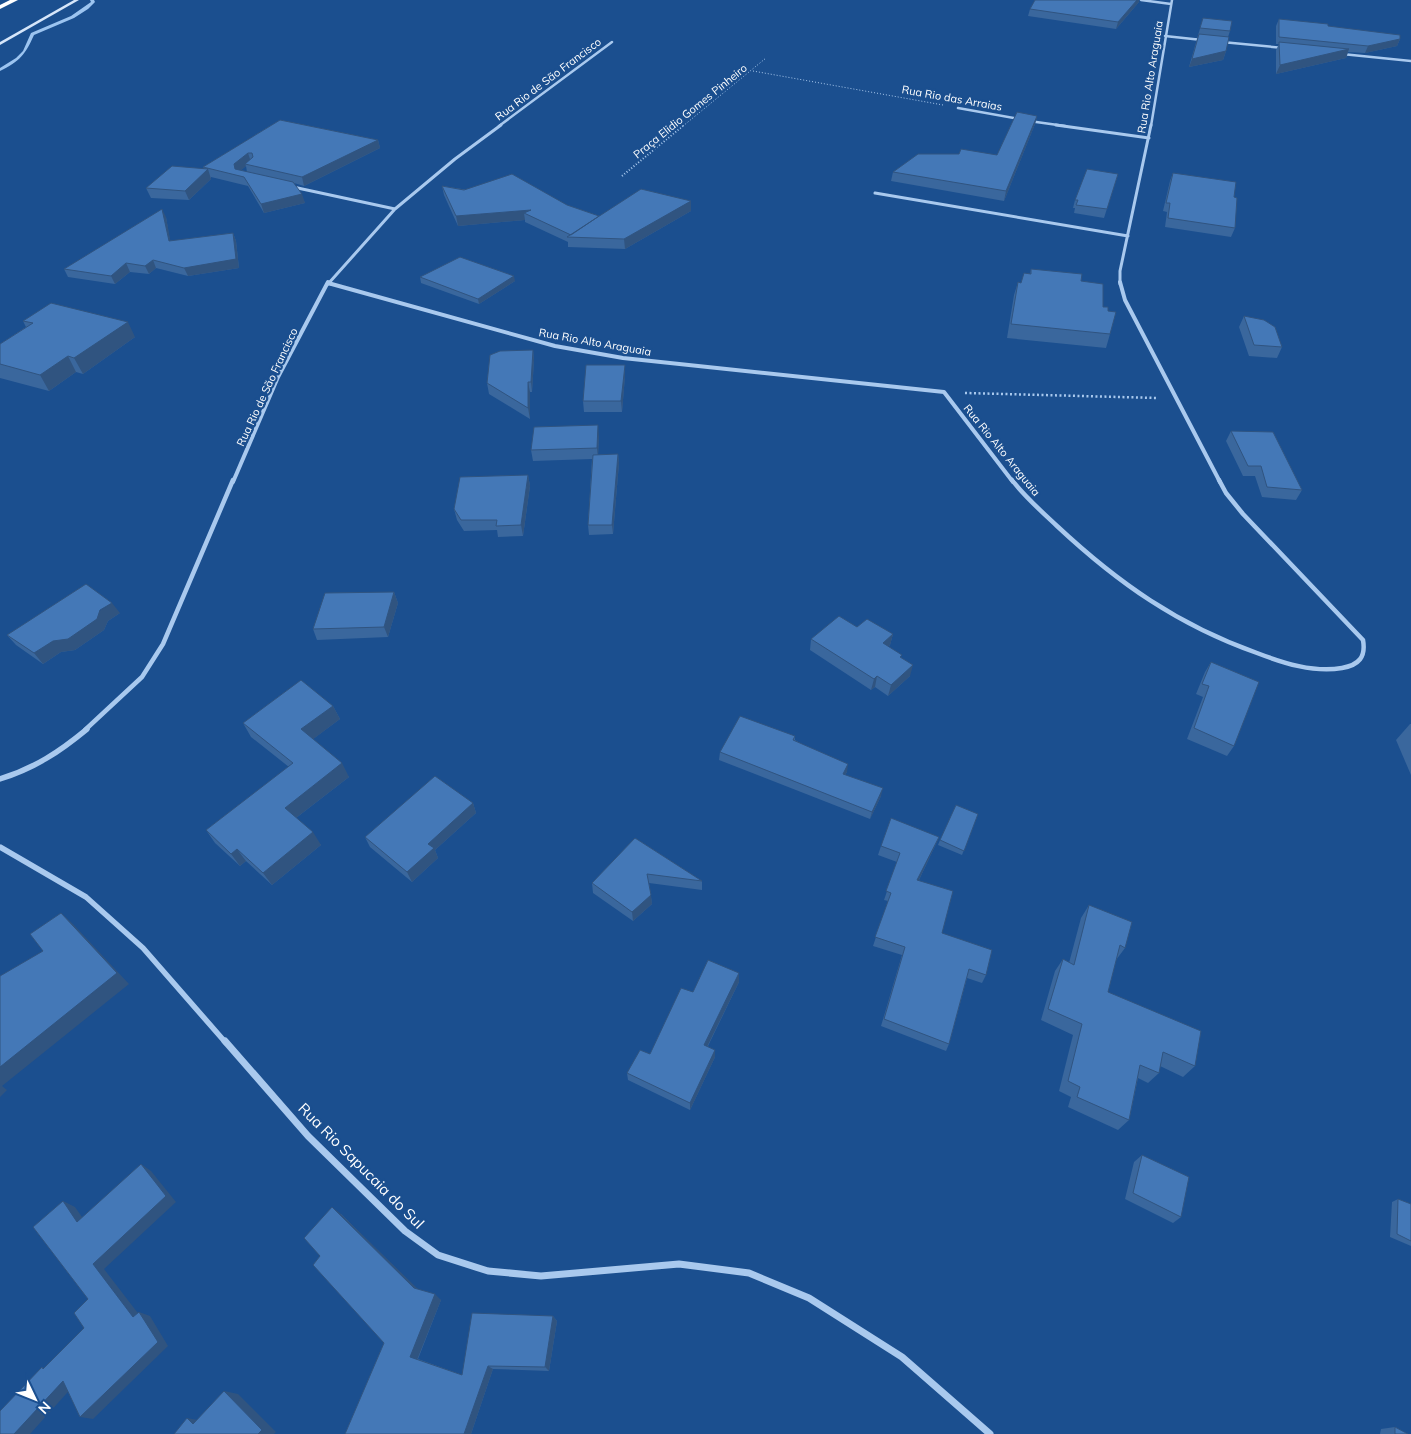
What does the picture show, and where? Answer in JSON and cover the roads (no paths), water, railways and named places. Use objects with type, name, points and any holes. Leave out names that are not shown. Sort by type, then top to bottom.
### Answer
[{"type":"highway","points":[[0,8],[12,1]]},
{"type":"main road","points":[[0,44],[77,0]]},
{"type":"street","points":[[1141,0],[1172,2]]},
{"type":"street","name":"Rua Rio Alto Araguaia","points":[[328,283],[546,343],[623,358],[944,392],[1024,494],[1088,557],[1133,591],[1209,635],[1280,661],[1307,667],[1340,668],[1358,664],[1364,658],[1366,650],[1363,640],[1243,514],[1226,493],[1175,399],[1125,300],[1120,285],[1120,271],[1150,138],[1172,2]]},
{"type":"street","points":[[1165,36],[1204,40]]},
{"type":"street","points":[[1214,41],[1293,49]]},
{"type":"street","name":"Rua Rio de São Francisco","points":[[0,779],[19,773],[59,752],[94,724],[142,677],[163,644],[278,377],[328,283],[395,209],[455,159],[612,42]]},
{"type":"street","points":[[1342,54],[1411,61]]},
{"type":"street","name":"Rua Rio das Arraias","points":[[958,108],[1035,122],[1150,138]]},
{"type":"street","points":[[290,187],[395,209]]},
{"type":"street","points":[[876,193],[1128,236]]},
{"type":"street","name":"Rua Rio Sapucaia do Sul","points":[[0,848],[86,897],[143,948],[308,1136],[405,1232],[438,1255],[488,1271],[541,1276],[680,1264],[750,1273],[809,1298],[902,1357],[990,1434]]},
{"type":"waterway","points":[[0,70],[17,59],[25,51],[32,34],[80,13],[93,2],[92,0]]}]
